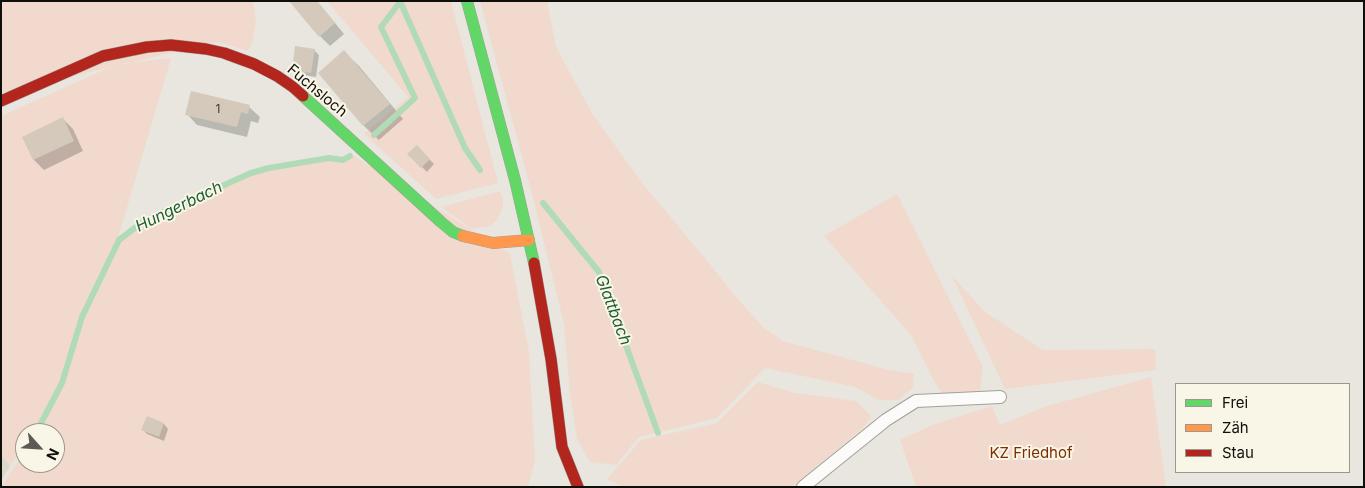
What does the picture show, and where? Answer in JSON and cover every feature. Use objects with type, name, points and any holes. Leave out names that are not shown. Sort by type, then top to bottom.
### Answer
[{"type":"street","points":[[467,1],[502,127],[538,283],[551,359],[562,447],[578,487]]},
{"type":"street","name":"Fuchsloch","points":[[1,101],[82,65],[124,50],[170,46],[206,49],[224,53],[254,64],[293,87],[453,232],[493,243],[528,240]]},
{"type":"lane","points":[[803,487],[886,420],[916,401],[1000,397]]},
{"type":"shaded area","points":[[1,454],[10,466],[1,481]]},
{"type":"green space","points":[[1,1],[253,1],[256,21],[252,44],[247,51],[218,42],[1,93]]},
{"type":"green space","points":[[327,1],[451,1],[498,183],[436,199],[364,134],[408,97]]},
{"type":"green space","points":[[480,1],[547,1],[556,47],[593,115],[643,184],[763,327],[783,341],[889,370],[914,374],[913,387],[899,400],[879,400],[855,387],[765,368],[717,418],[639,437],[616,465],[590,462],[577,439],[570,393],[564,324],[532,194]]},
{"type":"green space","points":[[171,58],[118,238],[81,316],[60,382],[37,423],[15,423],[15,459],[10,466],[1,454],[1,116],[106,69],[126,63]]},
{"type":"green space","points":[[354,156],[510,254],[529,352],[535,461],[528,487],[1,487],[15,466],[15,473],[65,473],[65,423],[42,423],[63,383],[84,318],[120,241],[144,222],[251,175],[329,160],[343,161]]},
{"type":"green space","points":[[500,191],[503,208],[496,221],[490,226],[472,229],[441,207]]},
{"type":"green space","points":[[897,194],[983,367],[980,390],[963,395],[943,395],[911,335],[824,236]]},
{"type":"green space","points":[[952,276],[985,312],[1043,350],[1155,349],[1156,370],[1005,389]]},
{"type":"green space","name":"KZ Friedhof","points":[[1151,377],[1166,487],[916,487],[900,440],[935,424],[992,406],[1000,425],[1047,406]]},
{"type":"green space","points":[[758,382],[795,393],[856,401],[871,416],[864,427],[792,487],[623,487],[607,479],[641,440],[717,423]]},
{"type":"building","points":[[289,1],[317,1],[335,23],[319,37]]},
{"type":"building","points":[[295,46],[315,49],[311,73],[292,70]]},
{"type":"building","points":[[344,50],[390,104],[363,126],[318,73]]},
{"type":"building","points":[[191,91],[250,105],[248,114],[241,112],[237,127],[185,115]]},
{"type":"building","points":[[63,117],[74,141],[33,160],[22,137]]},
{"type":"building","points":[[417,145],[430,159],[421,168],[407,154]]},
{"type":"building","points":[[147,416],[164,423],[159,437],[141,430]]},
{"type":"waterway","name":"Glattbach","points":[[400,1],[465,148],[480,170]]},
{"type":"waterway","name":"Hungerbach","points":[[374,135],[415,98],[381,27],[400,2]]},
{"type":"waterway","name":"Hungerbach","points":[[41,423],[62,383],[82,317],[119,240],[144,221],[251,173],[269,168],[329,158],[343,160],[350,156]]},
{"type":"waterway","name":"Glattbach","points":[[543,203],[599,272],[658,433]]},
{"type":"traffic: fast","points":[[467,1],[515,180],[534,263]]},
{"type":"traffic: fast","points":[[303,96],[441,222],[453,232],[463,236]]},
{"type":"traffic: slow","points":[[463,236],[493,243],[529,240]]},
{"type":"traffic: jam","points":[[1,101],[103,56],[147,47],[171,45],[224,53],[254,64],[277,76],[303,96]]},
{"type":"traffic: jam","points":[[534,263],[551,359],[562,447],[578,487]]}]
